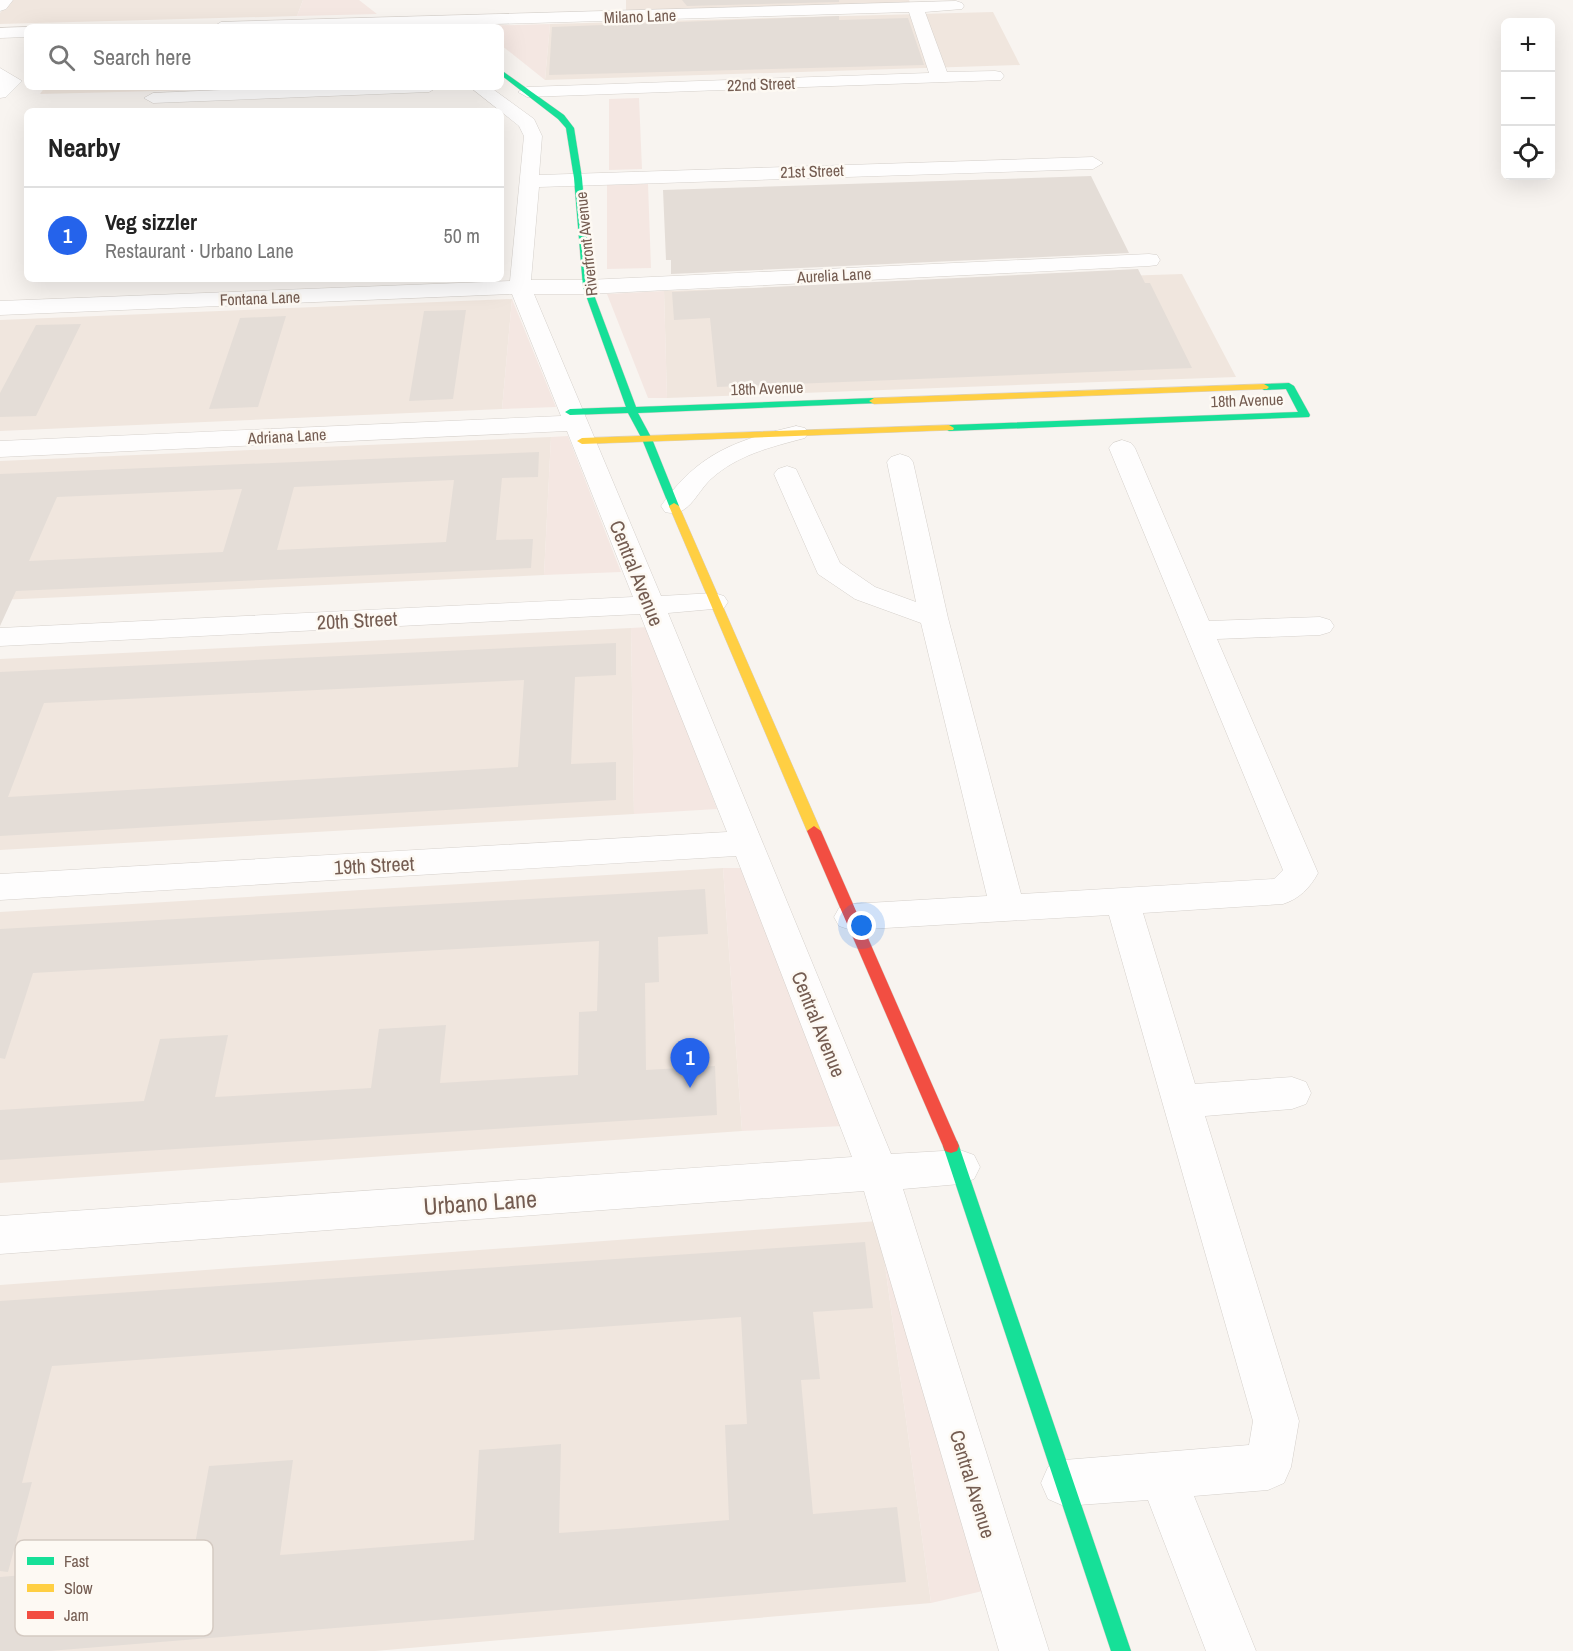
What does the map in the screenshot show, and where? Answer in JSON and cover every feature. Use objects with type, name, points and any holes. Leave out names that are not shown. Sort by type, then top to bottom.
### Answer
[{"type":"street","points":[[0,6],[4,0]]},
{"type":"street","name":"Milano Lane","points":[[462,24],[833,5],[915,8],[956,6]]},
{"type":"street","points":[[417,6],[441,24]]},
{"type":"street","points":[[377,7],[399,24]]},
{"type":"street","points":[[915,8],[940,78]]},
{"type":"street","points":[[0,33],[24,32]]},
{"type":"street","points":[[0,73],[13,81],[0,93]]},
{"type":"street","name":"Riverfront Avenue","points":[[504,74],[561,117],[570,128],[578,178],[587,287],[632,410],[647,439]]},
{"type":"street","name":"22nd Street","points":[[527,92],[995,76]]},
{"type":"street","points":[[153,98],[354,90]]},
{"type":"street","points":[[483,90],[527,123],[533,136],[531,181],[520,287],[575,426]]},
{"type":"street","name":"21st Street","points":[[531,181],[1093,163]]},
{"type":"street","name":"Aurelia Lane","points":[[520,287],[587,287],[1149,260]]},
{"type":"street","name":"Fontana Lane","points":[[0,308],[520,287]]},
{"type":"street","name":"18th Avenue","points":[[1289,386],[1305,415],[647,439],[575,426],[632,410],[1289,386]]},
{"type":"street","name":"Adriana Lane","points":[[0,449],[575,426]]},
{"type":"street","name":"Central Avenue","points":[[575,426],[748,843],[879,1175],[1024,1651]]},
{"type":"street","points":[[674,506],[699,474],[715,461],[740,447],[796,433]]},
{"type":"street","points":[[647,439],[714,602],[960,1167],[1121,1651]]},
{"type":"street","points":[[851,917],[1283,891],[1301,873],[1122,448]]},
{"type":"street","points":[[900,462],[934,618],[1007,908]]},
{"type":"street","points":[[787,474],[828,568],[865,593],[934,618]]},
{"type":"street","name":"20th Street","points":[[0,637],[650,607],[714,602]]},
{"type":"street","points":[[1199,631],[1320,626]]},
{"type":"street","name":"19th Street","points":[[0,887],[748,843]]},
{"type":"street","points":[[1064,1484],[1268,1467],[1276,1421],[1122,901]]},
{"type":"street","points":[[1181,1101],[1292,1093]]},
{"type":"street","name":"Urbano Lane","points":[[0,1235],[879,1175],[960,1167]]},
{"type":"street","points":[[1162,1475],[1231,1651]]},
{"type":"shaded area","points":[[10,0],[303,0],[297,16],[0,24],[0,13]]},
{"type":"shaded area","points":[[303,0],[359,0],[377,14],[297,16]]},
{"type":"shaded area","points":[[626,0],[909,0],[911,6],[626,14]]},
{"type":"shaded area","points":[[993,12],[1020,65],[545,80],[550,24]]},
{"type":"shaded area","points":[[550,24],[545,80],[504,47],[504,25]]},
{"type":"shaded area","points":[[43,90],[195,90],[40,94]]},
{"type":"shaded area","points":[[639,98],[642,169],[609,170],[609,99]]},
{"type":"shaded area","points":[[648,184],[651,268],[607,269],[607,185]]},
{"type":"shaded area","points":[[1182,274],[1236,377],[667,398],[664,291]]},
{"type":"shaded area","points":[[664,291],[667,398],[648,398],[607,294]]},
{"type":"shaded area","points":[[512,299],[502,409],[0,431],[0,320]]},
{"type":"shaded area","points":[[512,299],[556,407],[502,409]]},
{"type":"shaded area","points":[[568,436],[621,572],[544,575],[551,437]]},
{"type":"shaded area","points":[[551,437],[544,575],[0,600],[0,461]]},
{"type":"shaded area","points":[[648,627],[717,809],[634,814],[631,628]]},
{"type":"shaded area","points":[[631,628],[634,814],[0,850],[0,659]]},
{"type":"shaded area","points":[[723,868],[742,1131],[0,1183],[0,912]]},
{"type":"shaded area","points":[[723,868],[745,868],[843,1126],[742,1131]]},
{"type":"shaded area","points":[[879,1221],[931,1603],[375,1651],[0,1651],[0,1285]]},
{"type":"shaded area","points":[[879,1221],[1000,1587],[931,1603]]},
{"type":"building","points":[[682,0],[839,0],[839,2],[687,6]]},
{"type":"building","points":[[839,16],[839,20],[908,18],[924,65],[549,75],[552,27]]},
{"type":"building","points":[[1091,176],[1129,253],[671,274],[671,260],[666,260],[663,190]]},
{"type":"building","points":[[1138,269],[1145,283],[1150,283],[1192,368],[717,387],[710,318],[674,320],[672,292]]},
{"type":"building","points":[[466,310],[453,399],[409,401],[424,311]]},
{"type":"building","points":[[286,316],[258,407],[209,409],[240,318]]},
{"type":"building","points":[[81,324],[36,416],[0,417],[0,393],[36,325]]},
{"type":"building","points":[[539,452],[538,477],[502,478],[496,540],[533,539],[531,568],[16,591],[0,626],[0,474]],"holes":[[[454,480],[446,542],[277,550],[294,487]],[[242,489],[223,552],[29,561],[57,497]]]},
{"type":"building","points":[[616,643],[616,675],[575,677],[571,764],[616,762],[616,800],[0,836],[0,672]],"holes":[[[524,680],[518,767],[8,797],[44,703]]]},
{"type":"building","points":[[705,889],[708,934],[658,937],[659,982],[645,983],[646,1070],[715,1066],[717,1115],[0,1160],[0,1110],[144,1101],[160,1039],[228,1035],[215,1097],[371,1088],[379,1029],[446,1025],[440,1083],[578,1075],[579,1012],[597,1011],[599,941],[33,973],[5,1059],[0,1058],[0,929]]},
{"type":"building","points":[[865,1242],[873,1308],[813,1312],[820,1379],[801,1380],[813,1514],[897,1507],[906,1582],[49,1651],[0,1651],[0,1577],[15,1576],[15,1636],[213,1636],[213,1540],[196,1540],[209,1466],[293,1460],[280,1555],[474,1540],[479,1450],[561,1444],[559,1533],[631,1528],[729,1520],[725,1425],[747,1424],[741,1317],[52,1366],[22,1483],[32,1482],[8,1572],[0,1571],[0,1301]]},
{"type":"traffic: fast","points":[[504,74],[561,117],[570,128],[578,178],[587,287],[632,410],[647,439],[674,506]]},
{"type":"traffic: fast","points":[[949,428],[1305,415],[1289,386],[1264,387]]},
{"type":"traffic: fast","points":[[570,412],[874,401]]},
{"type":"traffic: fast","points":[[951,1146],[1121,1651]]},
{"type":"traffic: slow","points":[[874,401],[1264,387]]},
{"type":"traffic: slow","points":[[582,441],[949,428]]},
{"type":"traffic: slow","points":[[674,506],[814,831]]},
{"type":"traffic: jam","points":[[814,831],[951,1146]]},
{"type":"place","name":"Veg sizzler","points":[[690,1088]]}]
